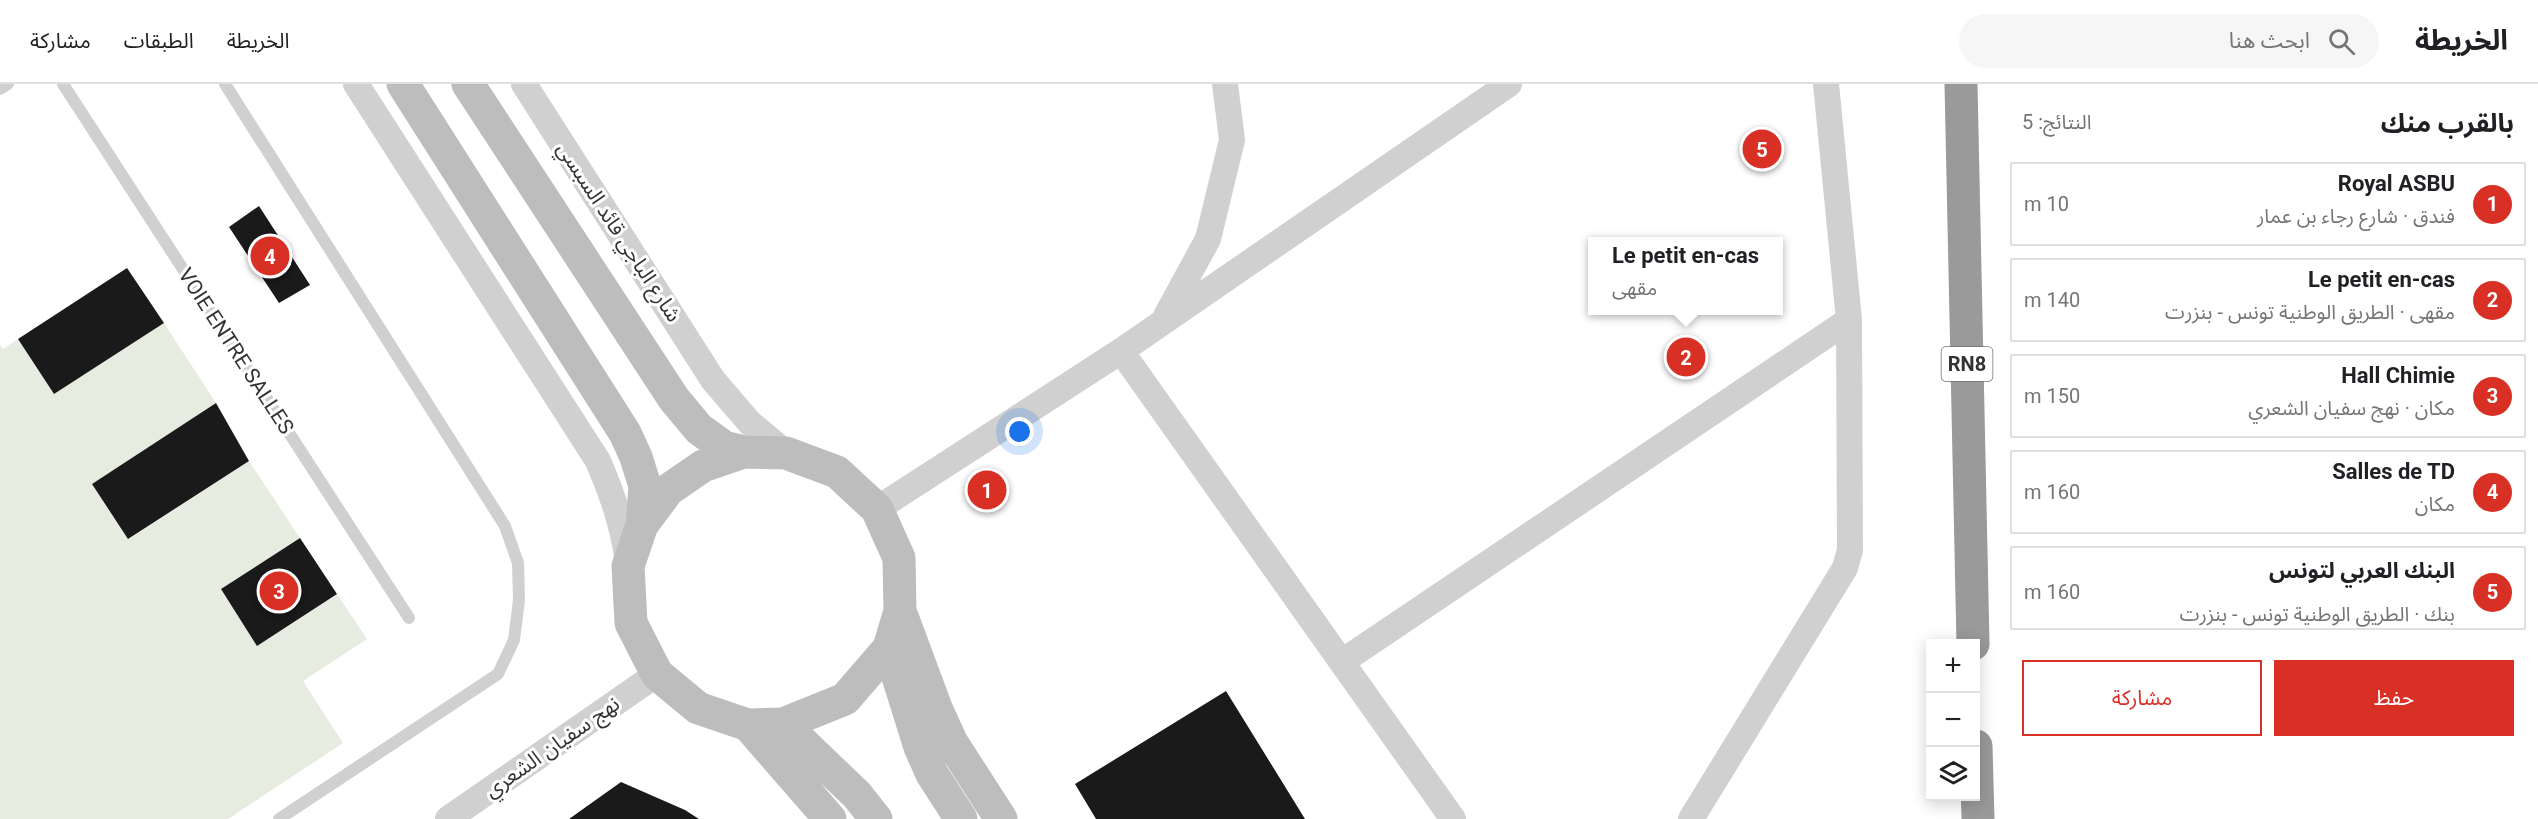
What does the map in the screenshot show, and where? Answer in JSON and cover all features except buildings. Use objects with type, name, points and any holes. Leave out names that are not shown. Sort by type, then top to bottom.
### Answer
[{"type":"highway","name":"RN8","points":[[1961,84],[1973,639]]},
{"type":"highway","points":[[1976,747],[1977,816]]},
{"type":"street","points":[[356,84],[598,461],[614,495],[624,527],[631,623],[657,674],[698,708],[748,725],[783,724],[845,699],[889,648],[900,611],[899,558],[877,509],[837,472],[786,453],[744,452],[724,447],[699,429],[674,399],[468,84]]},
{"type":"street","points":[[403,84],[625,433],[636,457],[645,486],[642,525],[628,566]]},
{"type":"street","name":"شارع الباجي قائد السبسي","points":[[524,84],[713,380],[750,423],[786,453]]},
{"type":"street","points":[[1164,320],[1208,239],[1232,140],[1225,84]]},
{"type":"street","points":[[877,509],[1121,351],[1509,84]]},
{"type":"street","points":[[1691,819],[1845,568],[1850,550],[1850,320],[1826,84]]},
{"type":"street","points":[[1343,661],[1850,320]]},
{"type":"street","points":[[1121,351],[1453,819]]},
{"type":"street","points":[[642,525],[668,490],[703,466],[744,452]]},
{"type":"street","points":[[900,611],[936,708],[952,743],[1001,819]]},
{"type":"street","points":[[889,648],[920,747],[932,774],[961,819]]},
{"type":"street","name":"نهج سفيان الشعري","points":[[448,819],[657,674]]},
{"type":"street","points":[[783,724],[857,795],[876,819]]},
{"type":"street","points":[[748,725],[830,819]]},
{"type":"lane","points":[[0,89],[8,84]]},
{"type":"lane","name":"VOIE ENTRE SALLES","points":[[63,84],[409,618]]},
{"type":"lane","points":[[225,84],[505,526],[518,563],[519,600],[514,640],[498,675],[279,819]]},
{"type":"shaded area","points":[[164,323],[216,403],[92,484],[129,539],[249,461],[300,538],[221,589],[258,645],[337,594],[367,639],[303,681],[343,743],[228,819],[0,819],[0,345],[3,349],[18,339],[54,394]]},
{"type":"place","name":"البنك العربي لتونس","points":[[1762,149]]},
{"type":"place","name":"Salles de TD","points":[[270,256]]},
{"type":"place","name":"Le petit en-cas","points":[[1686,357]]},
{"type":"place","name":"Royal ASBU","points":[[987,490]]},
{"type":"place","name":"Hall Chimie","points":[[279,591]]}]
